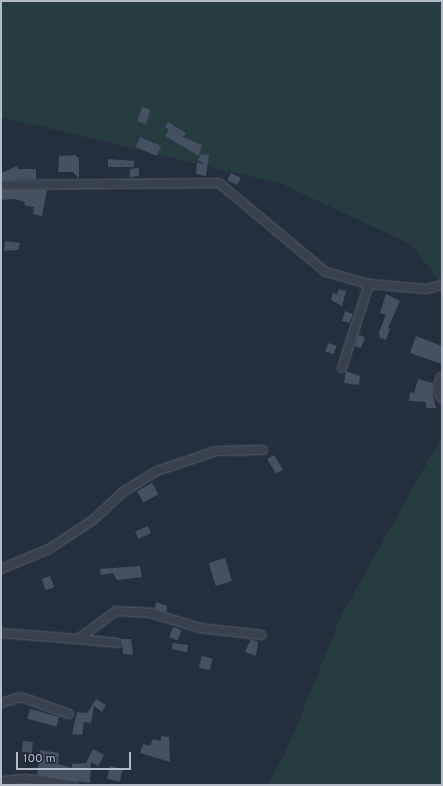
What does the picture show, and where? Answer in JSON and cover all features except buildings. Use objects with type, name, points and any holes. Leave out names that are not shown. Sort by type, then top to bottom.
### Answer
[{"type":"street","points":[[1,185],[219,183],[326,272],[369,284],[426,289],[442,285]]},
{"type":"street","points":[[342,368],[369,284]]},
{"type":"street","points":[[440,377],[437,390],[442,399]]},
{"type":"street","points":[[1,569],[49,549],[93,520],[123,492],[157,470],[216,451],[263,450]]},
{"type":"street","points":[[78,638],[116,610],[150,613],[200,628],[262,635]]},
{"type":"street","points":[[1,633],[118,642]]},
{"type":"street","points":[[1,702],[21,697],[69,714]]},
{"type":"street","points":[[1,780],[26,779],[74,785]]},
{"type":"green space","points":[[1,1],[442,1],[442,285],[412,245],[282,184],[1,117]]},
{"type":"green space","points":[[442,436],[442,785],[268,785],[289,745],[341,616]]}]
